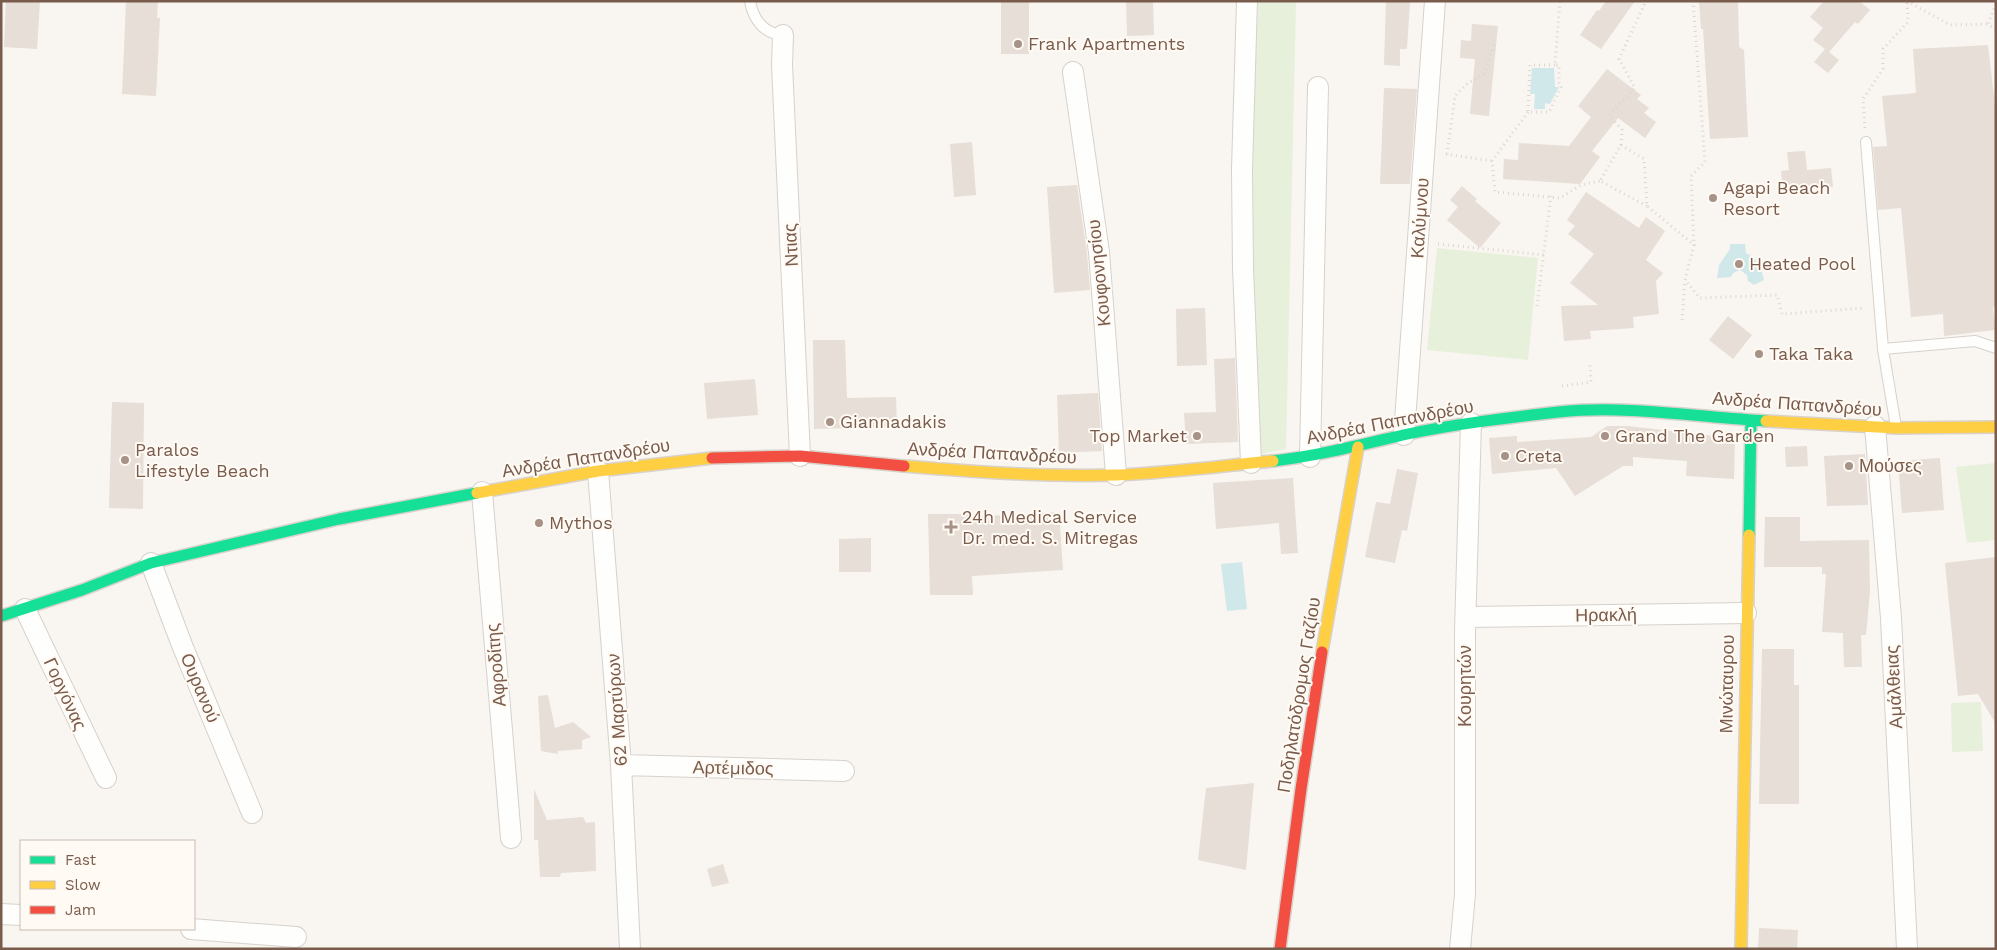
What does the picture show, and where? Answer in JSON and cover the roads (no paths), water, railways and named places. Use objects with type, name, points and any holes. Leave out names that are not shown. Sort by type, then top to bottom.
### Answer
[{"type":"main road","name":"Ανδρέα Παπανδρέου","points":[[1,616],[151,563],[339,519],[598,471],[701,458],[800,456],[992,474],[1116,475],[1155,473],[1310,456],[1358,447],[1404,435],[1470,423],[1560,412],[1635,410],[1751,420],[1896,428],[1996,427]]},
{"type":"main road","name":"Μινώταυρου","points":[[1741,949],[1751,420]]},
{"type":"main road","name":"Ποδηλατόδρομος Γαζίου","points":[[1280,949],[1326,630],[1352,493],[1358,447]]},
{"type":"street","points":[[1247,1],[1242,168],[1243,268],[1251,463]]},
{"type":"street","name":"Καλύμνου","points":[[1404,435],[1435,1]]},
{"type":"street","name":"Ντιας","points":[[783,35],[782,65],[800,456]]},
{"type":"street","name":"Κουφονησίου","points":[[1073,72],[1099,252],[1116,475]]},
{"type":"street","points":[[1310,456],[1318,86]]},
{"type":"street","name":"Κουρητών","points":[[1460,949],[1465,894],[1466,617],[1470,423]]},
{"type":"street","name":"Αμάλθειας","points":[[1875,426],[1891,618],[1907,949]]},
{"type":"street","name":"62 Μαρτύρων","points":[[598,471],[621,765],[630,949]]},
{"type":"street","name":"Αφροδίτης","points":[[482,492],[511,838]]},
{"type":"street","name":"Ουρανού","points":[[151,563],[182,645],[252,813]]},
{"type":"street","name":"Γοργόνας","points":[[25,609],[106,778]]},
{"type":"street","name":"Ηρακλή","points":[[1466,617],[1746,613]]},
{"type":"street","name":"Αρτέμιδος","points":[[621,765],[844,771]]},
{"type":"street","points":[[1,914],[20,915]]},
{"type":"street","points":[[195,929],[296,937]]},
{"type":"lane","points":[[750,1],[752,10],[762,27],[772,34],[783,35]]},
{"type":"lane","points":[[1866,142],[1883,349],[1896,428]]},
{"type":"lane","points":[[1883,349],[1975,341],[1996,348]]},
{"type":"water","points":[[1532,68],[1554,68],[1555,87],[1559,87],[1550,104],[1545,103],[1545,109],[1534,109],[1535,94],[1530,94]]},
{"type":"water","name":"Heated Pool","points":[[1730,244],[1745,244],[1746,253],[1758,264],[1764,280],[1754,285],[1748,281],[1747,275],[1740,270],[1733,273],[1731,277],[1717,278],[1719,265],[1730,249]]},
{"type":"water","points":[[1242,562],[1247,609],[1227,611],[1221,564]]},
{"type":"place","name":"Frank Apartments","points":[[1018,44]]},
{"type":"place","name":"Agapi Beach Resort","points":[[1713,198]]},
{"type":"place","name":"Heated Pool","points":[[1739,264]]},
{"type":"place","name":"Taka Taka","points":[[1759,354]]},
{"type":"place","name":"Giannadakis","points":[[830,422]]},
{"type":"place","name":"Top Market","points":[[1197,436]]},
{"type":"place","name":"Grand The Garden","points":[[1605,436]]},
{"type":"place","name":"Creta","points":[[1505,456]]},
{"type":"place","name":"Paralos Lifestyle Beach","points":[[125,460]]},
{"type":"place","name":"Μούσες","points":[[1849,466]]},
{"type":"place","name":"Mythos","points":[[539,523]]},
{"type":"place","name":"24h Medical Service Dr. med. S. Mitregas","points":[[951,527]]}]
